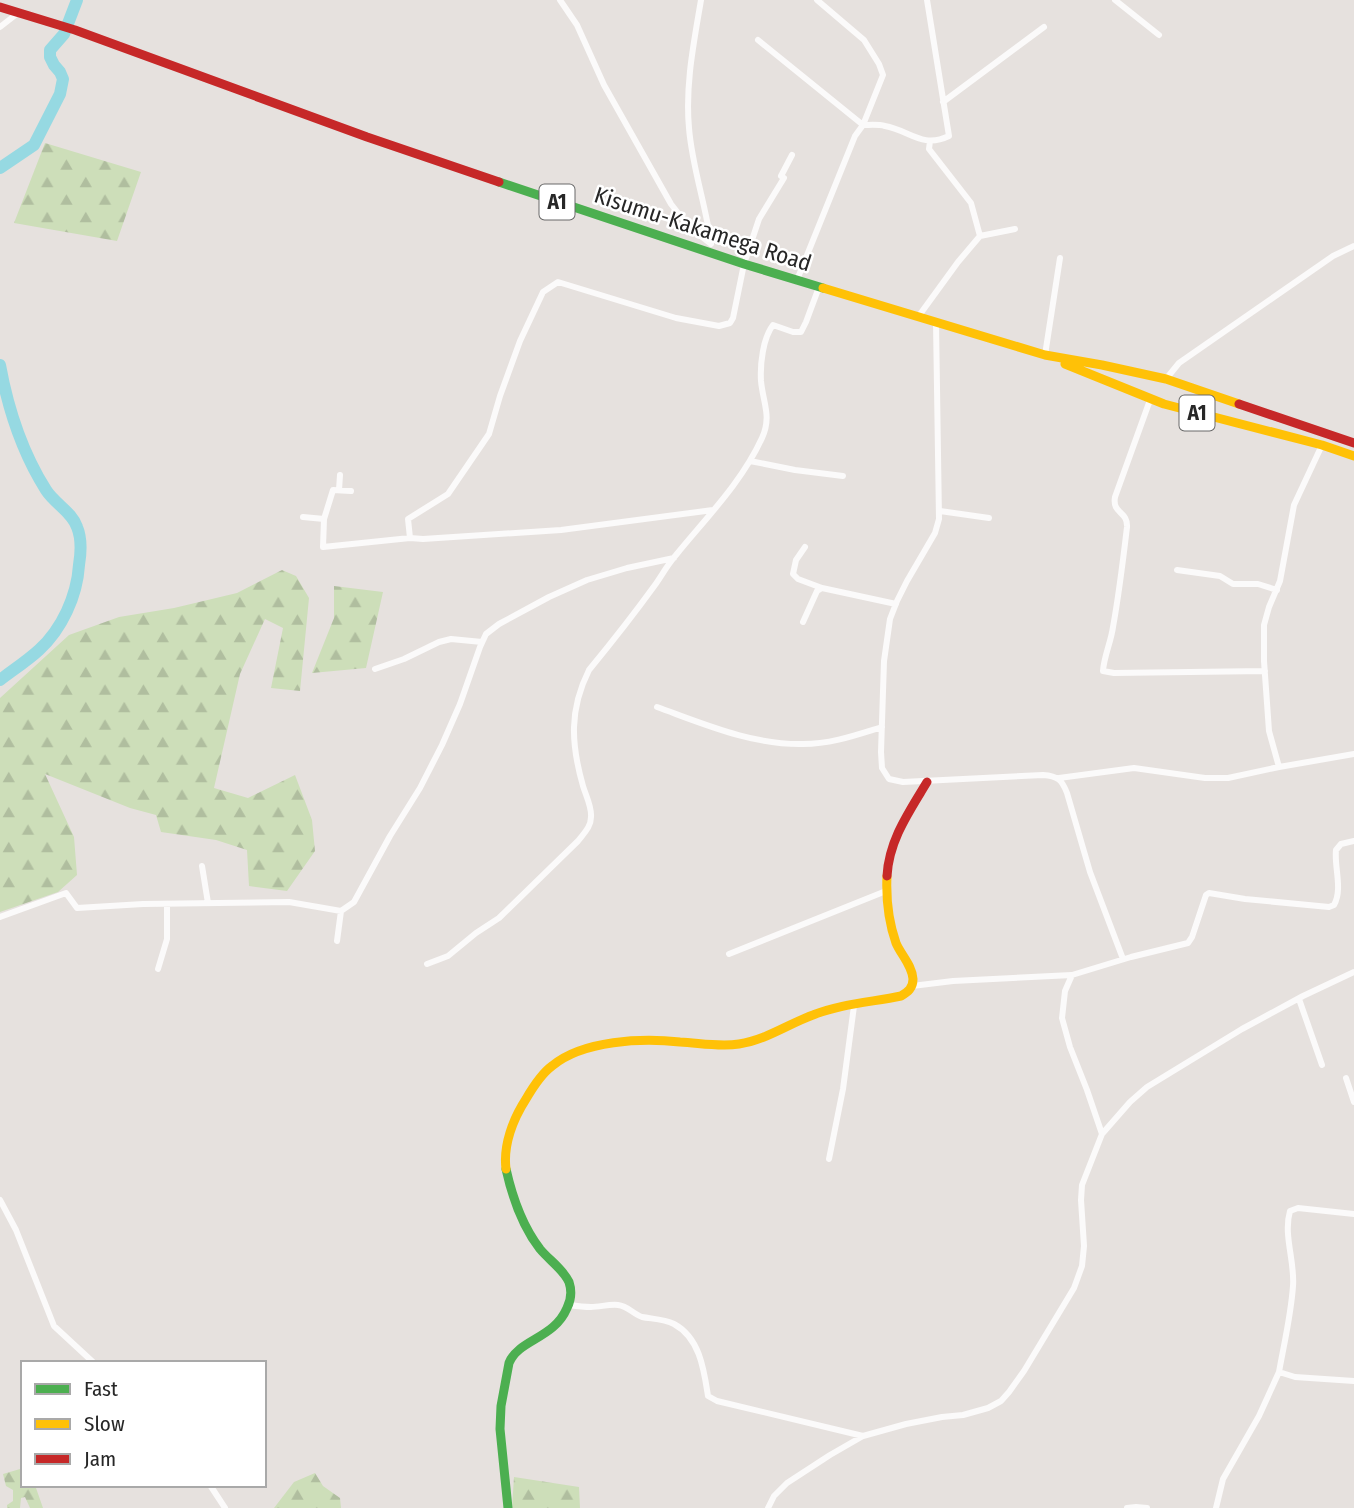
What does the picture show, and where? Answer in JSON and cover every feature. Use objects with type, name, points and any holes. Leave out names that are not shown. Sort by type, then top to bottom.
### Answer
[{"type":"main road","name":"A1","points":[[0,7],[18,12]]},
{"type":"main road","name":"Kisumu-Kakamega Road","points":[[18,12],[75,30],[379,141],[711,249],[744,264],[1045,355],[1167,379],[1354,443]]},
{"type":"main road","name":"Kisumu-Kakamega Road","points":[[1045,355],[1150,400],[1354,456]]},
{"type":"main road","points":[[1181,409],[1181,397],[1188,386]]},
{"type":"main road","points":[[508,1508],[500,1413],[506,1371],[511,1356],[524,1345],[545,1335],[568,1310],[571,1285],[562,1271],[538,1246],[524,1220],[505,1160],[509,1139],[526,1097],[547,1070],[569,1055],[613,1043],[639,1041],[738,1045],[824,1011],[901,996],[911,989],[912,975],[894,934],[886,891],[888,862],[894,839],[928,782]]},
{"type":"street","points":[[560,0],[577,25],[604,85],[671,204],[711,249]]},
{"type":"street","points":[[701,0],[688,96],[689,130],[708,220],[711,249]]},
{"type":"street","points":[[797,281],[855,136],[863,125],[883,75],[864,40],[817,0]]},
{"type":"street","points":[[758,40],[863,125],[886,126],[921,140],[941,140],[948,136],[927,0]]},
{"type":"street","points":[[1115,0],[1159,35]]},
{"type":"street","points":[[0,27],[18,12]]},
{"type":"street","points":[[943,102],[1044,27]]},
{"type":"street","points":[[930,141],[929,149],[971,203],[980,236]]},
{"type":"street","points":[[411,538],[408,519],[448,494],[489,434],[520,341],[543,292],[558,282],[676,317],[726,325],[732,321],[744,264],[759,219],[784,178],[781,176],[792,155]]},
{"type":"street","points":[[918,317],[980,236],[1015,229]]},
{"type":"street","points":[[1167,379],[1178,363],[1333,256],[1354,246]]},
{"type":"street","points":[[1045,355],[1060,258]]},
{"type":"street","points":[[426,964],[448,956],[499,918],[589,828],[591,811],[573,740],[581,686],[589,670],[750,461],[763,437],[767,422],[761,372],[768,333],[774,325],[801,332],[819,287]]},
{"type":"street","points":[[936,322],[940,511],[938,527],[907,580],[891,619],[886,650],[881,752],[882,768],[888,779],[928,782],[1043,775],[1058,778],[1134,768],[1184,776],[1228,778],[1354,754]]},
{"type":"street","points":[[1150,400],[1115,497],[1116,510],[1124,515],[1127,527],[1113,632],[1103,671],[1265,671]]},
{"type":"street","points":[[1279,767],[1269,731],[1264,625],[1283,567],[1294,505],[1322,446]]},
{"type":"street","points":[[750,461],[843,476]]},
{"type":"street","points":[[339,491],[340,475]]},
{"type":"street","points":[[351,491],[333,490],[324,519],[323,547],[411,538],[561,530],[713,510]]},
{"type":"street","points":[[940,511],[989,518]]},
{"type":"street","points":[[303,517],[324,519]]},
{"type":"street","points":[[805,547],[796,560],[793,574],[798,579],[822,588],[896,604]]},
{"type":"street","points":[[0,917],[66,893],[77,908],[143,904],[289,902],[341,911],[354,902],[420,788],[460,704],[486,634],[549,597],[587,580],[674,558]]},
{"type":"street","points":[[1177,570],[1220,576],[1238,585],[1258,584],[1277,590]]},
{"type":"street","points":[[803,622],[817,591],[822,588]]},
{"type":"street","points":[[375,670],[439,642],[451,639],[482,642]]},
{"type":"street","points":[[657,707],[728,732],[767,741],[803,744],[834,741],[882,727]]},
{"type":"street","points":[[1058,778],[1063,782],[1067,793],[1090,872],[1122,960]]},
{"type":"street","points":[[912,986],[953,981],[1072,975],[1188,943],[1208,894],[1329,907],[1337,900],[1338,892],[1336,850],[1341,844],[1354,841]]},
{"type":"street","points":[[202,866],[208,903]]},
{"type":"street","points":[[729,954],[886,891]]},
{"type":"street","points":[[158,969],[167,939],[167,904]]},
{"type":"street","points":[[337,941],[341,911]]},
{"type":"street","points":[[768,1508],[774,1496],[788,1483],[863,1436],[906,1424],[974,1413],[1001,1401],[1042,1343],[1078,1277],[1084,1246],[1082,1185],[1102,1134],[1147,1087],[1242,1029],[1354,972]]},
{"type":"street","points":[[1072,975],[1065,991],[1062,1018],[1102,1134]]},
{"type":"street","points":[[1299,999],[1322,1065]]},
{"type":"street","points":[[829,1159],[843,1089],[853,1006]]},
{"type":"street","points":[[1346,1078],[1354,1102]]},
{"type":"street","points":[[0,1200],[16,1230],[54,1326],[92,1361]]},
{"type":"street","points":[[1216,1508],[1223,1479],[1259,1416],[1279,1372],[1293,1285],[1288,1230],[1290,1211],[1298,1208],[1354,1214]]},
{"type":"street","points":[[569,1305],[588,1307],[617,1304],[642,1317],[673,1323],[693,1344],[704,1369],[708,1396],[717,1401],[863,1436]]},
{"type":"street","points":[[1279,1372],[1295,1377],[1354,1381]]},
{"type":"street","points":[[211,1487],[225,1508]]},
{"type":"street","points":[[1127,1508],[1147,1508]]},
{"type":"green space","points":[[45,143],[141,172],[117,241],[14,223]]},
{"type":"green space","points":[[282,570],[296,576],[309,598],[300,691],[271,688],[283,628],[265,619],[240,674],[214,788],[248,798],[295,775],[312,820],[315,851],[287,891],[249,886],[247,850],[216,840],[161,832],[156,815],[130,808],[45,774],[74,837],[77,875],[58,892],[0,912],[0,698],[69,635],[119,617],[174,608],[237,593]]},
{"type":"green space","points":[[334,586],[383,592],[366,668],[312,673],[334,618]]},
{"type":"green space","points":[[21,1469],[21,1487],[36,1487],[43,1508],[30,1508],[25,1497],[21,1498],[20,1508],[7,1508],[13,1501],[13,1490],[6,1486],[3,1474]]},
{"type":"green space","points":[[315,1473],[323,1486],[340,1498],[341,1508],[274,1508],[294,1482]]},
{"type":"green space","points":[[514,1477],[579,1487],[580,1508],[512,1508]]},
{"type":"waterway","points":[[0,168],[34,145],[60,94],[63,79],[50,57],[50,50],[64,34],[77,0]]},
{"type":"waterway","points":[[0,365],[7,398],[23,445],[46,490],[75,522],[81,546],[78,577],[72,600],[55,632],[39,650],[0,680]]},
{"type":"traffic: fast","points":[[499,182],[823,288]]},
{"type":"traffic: fast","points":[[506,1169],[528,1231],[540,1249],[566,1277],[571,1292],[561,1318],[546,1333],[520,1349],[509,1363],[501,1406],[500,1429],[508,1508]]},
{"type":"traffic: slow","points":[[823,288],[1045,355],[1166,379],[1239,404]]},
{"type":"traffic: slow","points":[[1065,364],[1164,404],[1322,445],[1354,456]]},
{"type":"traffic: slow","points":[[506,1169],[506,1151],[517,1115],[541,1077],[565,1057],[596,1046],[631,1041],[739,1044],[758,1039],[823,1011],[906,993],[913,979],[894,935],[888,910],[887,876]]},
{"type":"traffic: jam","points":[[0,7],[75,30],[367,137],[499,182]]},
{"type":"traffic: jam","points":[[1239,404],[1354,443]]},
{"type":"traffic: jam","points":[[887,876],[896,838],[927,782]]}]
